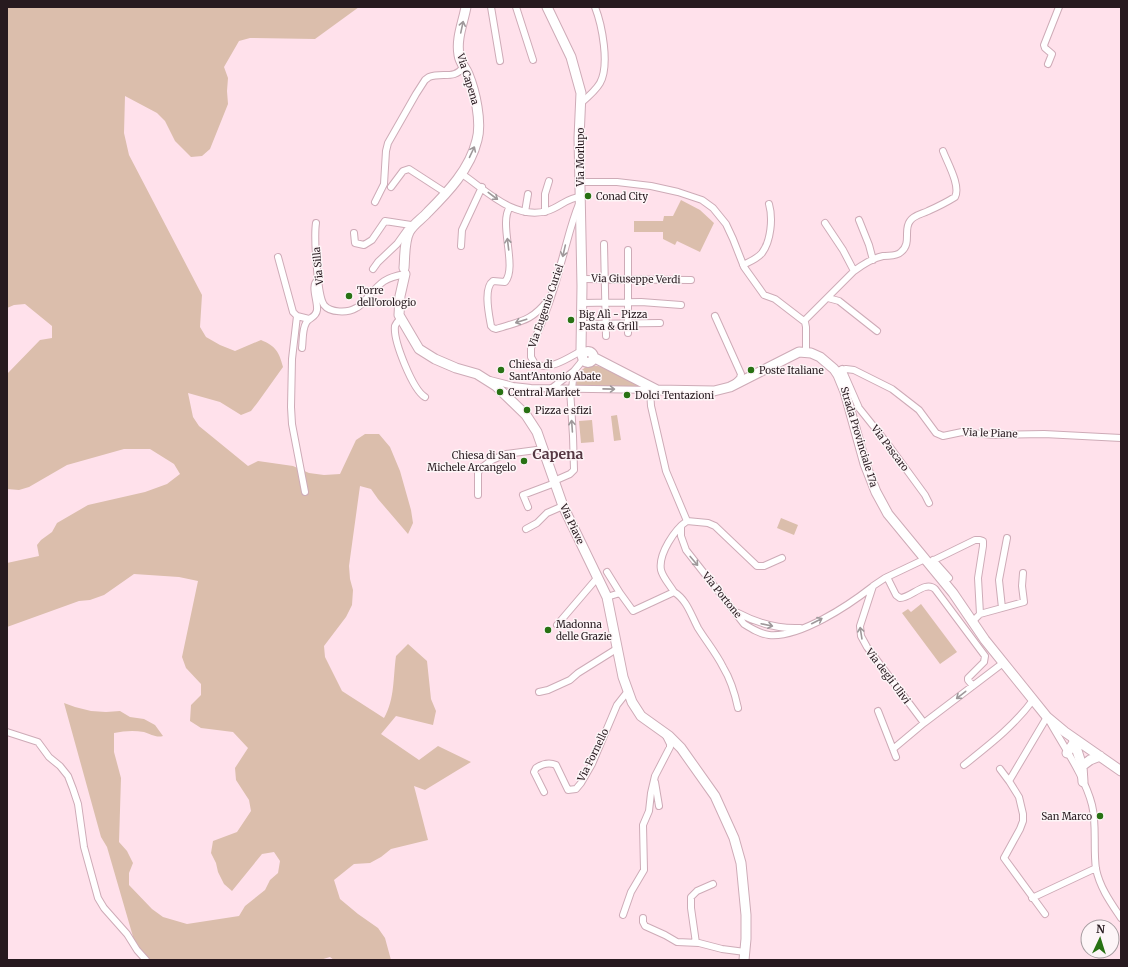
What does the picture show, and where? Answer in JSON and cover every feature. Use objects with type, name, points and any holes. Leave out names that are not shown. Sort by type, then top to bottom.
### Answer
[{"type":"main road","name":"Via Capena","points":[[412,225],[425,216],[462,174],[476,144],[479,128],[474,97],[469,76],[459,58],[458,46],[466,7]]},
{"type":"main road","name":"Via Morlupo","points":[[547,7],[573,62],[580,84],[581,103],[579,138],[582,338],[586,355]]},
{"type":"main road","points":[[400,319],[399,298],[405,273],[407,239],[412,225]]},
{"type":"main road","name":"Via Piave","points":[[400,319],[419,349],[434,359],[475,374],[498,387],[531,421],[539,435],[554,482],[564,506],[607,597],[628,691],[638,713],[664,732],[679,746],[715,796],[734,838],[741,862],[746,915],[745,956]]},
{"type":"main road","points":[[586,355],[653,390],[714,391],[730,387],[763,372],[794,354],[806,352]]},
{"type":"main road","name":"Strada Provinciale 17a","points":[[806,352],[820,357],[839,370],[859,446],[876,492],[888,514],[930,561],[1003,663],[1047,717],[1076,741],[1121,771]]},
{"type":"main road","points":[[1067,752],[1076,741]]},
{"type":"main road","points":[[1076,741],[1082,766],[1083,782]]},
{"type":"main road","points":[[1082,766],[1090,760],[1100,756]]},
{"type":"street","points":[[491,7],[500,61]]},
{"type":"street","points":[[516,7],[533,60]]},
{"type":"street","points":[[581,103],[599,85],[604,72],[602,29],[595,7]]},
{"type":"street","points":[[1048,64],[1052,54],[1045,48],[1044,45],[1059,7]]},
{"type":"street","points":[[375,202],[384,184],[388,145],[421,85],[431,76],[454,74],[463,66]]},
{"type":"street","points":[[804,321],[854,271],[872,260],[883,256],[900,253],[907,244],[908,225],[911,219],[916,215],[931,210],[952,199],[956,195],[957,186],[943,151]]},
{"type":"street","points":[[390,187],[404,171],[409,169],[446,193]]},
{"type":"street","points":[[462,174],[510,207],[526,212],[545,212],[572,198],[580,198]]},
{"type":"street","points":[[545,212],[546,194],[549,181]]},
{"type":"street","points":[[580,182],[617,182],[651,186],[699,198],[713,208],[726,224],[743,265],[764,295],[775,299],[804,321],[806,327],[806,352]]},
{"type":"street","points":[[461,246],[462,230],[482,187]]},
{"type":"street","points":[[526,212],[528,194]]},
{"type":"street","name":"Via Eugenio Curiel","points":[[580,198],[571,223],[561,264],[548,306],[531,348],[531,360],[537,365],[550,366],[586,355]]},
{"type":"street","points":[[743,265],[758,257],[765,248],[771,221],[768,204]]},
{"type":"street","points":[[510,207],[506,217],[509,255],[508,278],[505,282],[494,280],[490,284],[488,299],[491,326],[496,329],[532,317],[541,310],[550,298]]},
{"type":"street","points":[[859,220],[869,245],[872,260]]},
{"type":"street","points":[[354,233],[355,243],[364,245],[372,240],[385,221],[412,225]]},
{"type":"street","name":"Via Silla","points":[[316,223],[315,234],[318,280],[323,303],[326,307],[336,311],[354,309],[359,306],[379,285],[389,278],[405,273]]},
{"type":"street","points":[[825,223],[843,250],[854,271]]},
{"type":"street","points":[[373,269],[378,262],[395,246],[412,225]]},
{"type":"street","points":[[604,244],[606,336]]},
{"type":"street","points":[[628,250],[628,332]]},
{"type":"street","points":[[278,257],[292,309],[297,316],[309,319],[314,318],[317,314],[318,305],[314,285],[318,280]]},
{"type":"street","name":"Via Giuseppe Verdi","points":[[582,279],[628,278],[691,280]]},
{"type":"street","points":[[828,298],[839,301],[877,331]]},
{"type":"street","points":[[582,303],[645,302],[680,305]]},
{"type":"street","points":[[297,316],[292,359],[290,407],[305,492]]},
{"type":"street","points":[[715,316],[741,374],[740,379],[730,387]]},
{"type":"street","points":[[302,348],[305,327],[309,319]]},
{"type":"street","points":[[400,319],[395,326],[395,336],[398,347],[417,390],[425,397]]},
{"type":"street","points":[[582,324],[660,323]]},
{"type":"street","points":[[552,388],[574,371],[586,355]]},
{"type":"street","name":"Via le Piane","points":[[839,370],[856,371],[898,393],[919,410],[936,433],[940,435],[946,436],[962,432],[994,435],[1044,434],[1121,438]]},
{"type":"street","name":"Via Pascaro","points":[[839,370],[859,408],[925,495],[929,504]]},
{"type":"street","points":[[528,507],[521,496],[569,475],[574,470],[571,389],[574,371]]},
{"type":"street","points":[[485,379],[515,386],[571,389],[653,390],[651,406],[658,441],[667,475],[687,521]]},
{"type":"street","points":[[561,380],[563,388]]},
{"type":"street","points":[[509,397],[510,391],[515,386]]},
{"type":"street","points":[[478,496],[478,473],[480,469],[492,460],[506,454],[544,449]]},
{"type":"street","points":[[526,529],[537,523],[546,513],[564,506]]},
{"type":"street","points":[[738,708],[732,686],[724,667],[701,632],[684,601],[674,592],[663,574],[661,563],[666,547],[674,533],[687,521],[715,526],[757,566],[764,566],[782,558]]},
{"type":"street","name":"Via Portone","points":[[681,526],[681,536],[686,550],[744,624],[754,630],[769,635],[792,632],[803,628],[832,614],[872,586]]},
{"type":"street","points":[[1002,608],[999,580],[1007,538]]},
{"type":"street","points":[[872,586],[887,577],[930,561],[975,540],[980,540],[983,541],[983,546],[978,578],[980,614]]},
{"type":"street","points":[[930,561],[949,578]]},
{"type":"street","points":[[607,572],[633,611],[674,592]]},
{"type":"street","points":[[973,621],[980,614],[1024,602],[1022,586],[1023,573]]},
{"type":"street","points":[[557,625],[598,577]]},
{"type":"street","points":[[887,577],[896,595],[900,598],[905,598],[927,586],[935,588],[985,656],[984,662],[968,678],[973,686]]},
{"type":"street","name":"Via degli Ulivi","points":[[872,586],[860,626],[861,638],[924,723]]},
{"type":"street","points":[[607,597],[620,593]]},
{"type":"street","points":[[734,611],[757,622],[784,628],[803,628]]},
{"type":"street","points":[[539,692],[548,690],[570,680],[578,673],[618,648]]},
{"type":"street","points":[[893,750],[924,723],[1003,663]]},
{"type":"street","name":"Via Fornello","points":[[544,792],[534,772],[537,767],[544,764],[556,765],[568,790],[573,790],[580,785],[592,764],[617,705],[628,691]]},
{"type":"street","points":[[964,765],[1001,735],[1023,714],[1033,700]]},
{"type":"street","points":[[878,711],[896,757]]},
{"type":"street","points":[[1009,781],[1047,717],[1083,782],[1090,800],[1094,814],[1096,868],[1105,894],[1121,918]]},
{"type":"street","points":[[7,732],[38,742],[49,757],[60,766],[68,776],[78,804],[84,847],[98,898],[104,908],[128,934],[137,950],[146,960]]},
{"type":"street","points":[[623,915],[633,890],[644,870],[643,828],[649,811],[655,776],[670,747],[670,742],[664,732]]},
{"type":"street","points":[[1000,769],[1019,797],[1023,814],[1023,821],[1020,829],[1004,858],[1045,914]]},
{"type":"street","points":[[655,776],[659,806]]},
{"type":"street","points":[[1032,898],[1096,868]]},
{"type":"street","points":[[696,943],[691,900],[694,893],[713,884]]},
{"type":"street","points":[[643,918],[645,926],[677,942],[696,943],[745,956]]},
{"type":"shaded area","points":[[7,7],[359,7],[315,39],[250,38],[239,41],[224,67],[228,78],[228,104],[210,149],[202,156],[191,157],[175,141],[165,121],[157,113],[125,96],[124,133],[129,155],[202,295],[200,327],[206,337],[235,351],[261,340],[276,350],[283,367],[251,411],[241,415],[220,402],[188,393],[193,417],[199,426],[248,466],[258,461],[293,466],[309,473],[324,475],[340,474],[356,440],[365,434],[379,434],[390,447],[400,471],[411,510],[413,523],[408,534],[371,489],[360,486],[349,566],[353,590],[352,605],[346,617],[324,646],[325,657],[342,691],[384,718],[388,711],[392,696],[396,656],[408,644],[427,661],[431,699],[436,711],[433,725],[396,716],[381,734],[419,760],[438,746],[471,762],[425,790],[414,786],[428,840],[391,849],[370,863],[354,864],[334,880],[340,899],[378,928],[385,938],[391,960],[334,960],[330,957],[320,960],[149,960],[143,956],[136,947],[107,847],[101,837],[64,703],[91,711],[120,711],[130,717],[144,719],[155,725],[163,736],[156,736],[136,731],[114,733],[114,752],[121,778],[119,842],[127,851],[133,863],[129,873],[129,885],[152,909],[163,917],[187,924],[239,916],[245,906],[265,890],[270,880],[278,873],[280,861],[274,852],[262,854],[232,891],[224,884],[211,853],[213,841],[237,832],[251,811],[249,800],[236,780],[235,768],[248,748],[233,732],[201,728],[190,721],[191,705],[201,695],[201,684],[186,668],[182,657],[198,581],[179,577],[134,574],[104,595],[90,600],[79,601],[7,627],[7,563],[39,556],[37,545],[52,532],[57,523],[88,505],[145,492],[167,484],[180,474],[174,464],[150,449],[124,449],[67,465],[29,487],[19,490],[7,489],[7,374],[40,340],[52,338],[52,326],[25,304],[14,305],[7,308]]},
{"type":"shaded area","points":[[681,200],[700,210],[714,223],[700,252],[677,241],[675,245],[663,239],[663,232],[634,232],[634,221],[663,221],[664,216],[673,216]]},
{"type":"shaded area","points":[[592,365],[603,367],[638,385],[637,387],[576,386],[577,378],[580,372]]},
{"type":"shaded area","points":[[617,415],[621,440],[614,441],[611,416]]},
{"type":"shaded area","points":[[592,420],[594,442],[581,443],[579,421]]},
{"type":"shaded area","points":[[781,518],[798,525],[794,535],[777,528]]},
{"type":"shaded area","points":[[921,604],[957,652],[940,664],[902,613],[908,609],[911,612]]},
{"type":"place","name":"Conad City","points":[[588,196]]},
{"type":"place","name":"Torre dell'orologio","points":[[349,296]]},
{"type":"place","name":"Big Alì - Pizza Pasta & Grill","points":[[571,320]]},
{"type":"place","name":"Chiesa di Sant'Antonio Abate","points":[[501,370]]},
{"type":"place","name":"Poste Italiane","points":[[751,370]]},
{"type":"place","name":"Central Market","points":[[500,392]]},
{"type":"place","name":"Dolci Tentazioni","points":[[627,395]]},
{"type":"place","name":"Pizza e sfizi","points":[[527,410]]},
{"type":"place","name":"Chiesa di San Michele Arcangelo","points":[[524,461]]},
{"type":"place","name":"Madonna delle Grazie","points":[[548,630]]},
{"type":"place","name":"San Marco","points":[[1100,816]]},
{"type":"district","name":"Capena","points":[[558,454]]}]
